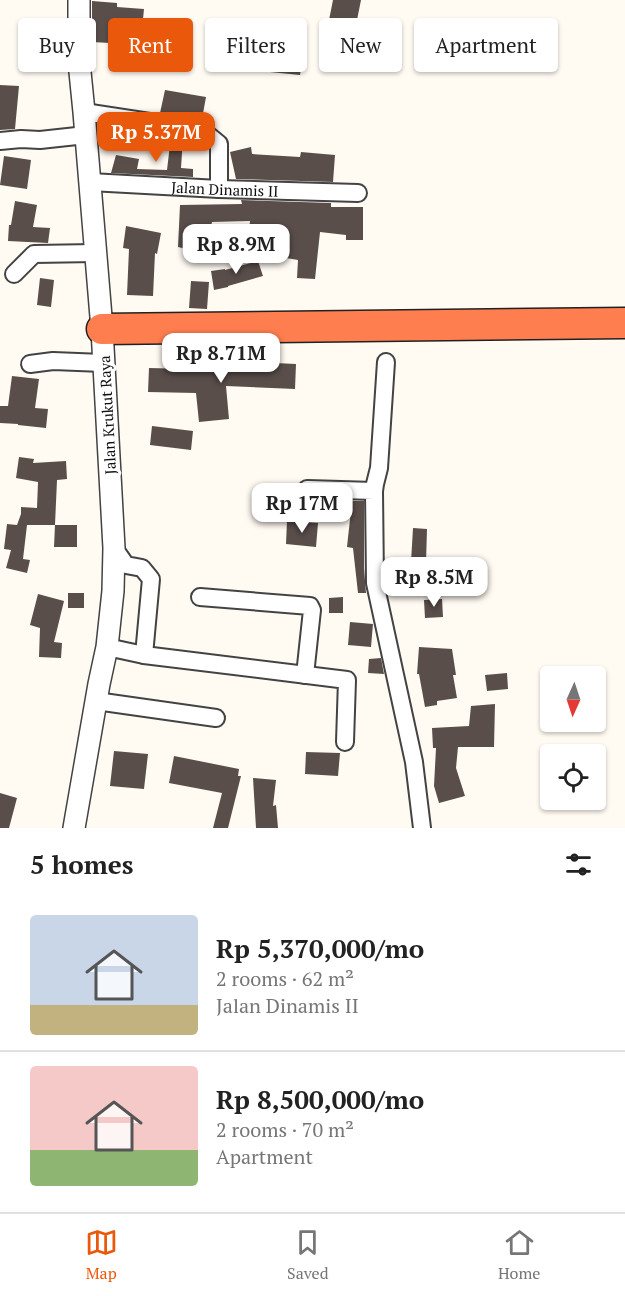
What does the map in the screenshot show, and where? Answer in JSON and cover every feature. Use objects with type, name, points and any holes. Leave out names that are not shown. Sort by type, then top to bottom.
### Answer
[{"type":"highway","points":[[100,351],[625,323]]},
{"type":"highway","points":[[100,351],[625,343]]},
{"type":"street","name":"Jalan Krukut Raya","points":[[74,828],[107,647],[113,591],[114,548],[90,182],[78,135],[84,112],[79,62],[79,0]]},
{"type":"street","points":[[84,112],[202,130],[219,144],[219,189]]},
{"type":"street","points":[[0,141],[40,140],[78,135]]},
{"type":"street","name":"Jalan Dinamis II","points":[[90,182],[358,193]]},
{"type":"street","points":[[14,274],[34,254],[95,253]]},
{"type":"street","points":[[30,364],[100,351]]},
{"type":"street","points":[[386,362],[379,468],[374,492],[375,583],[414,762],[422,828]]},
{"type":"street","points":[[307,489],[374,492]]},
{"type":"street","points":[[114,548],[126,565],[142,568],[151,579],[144,655]]},
{"type":"street","points":[[200,597],[311,607],[305,675]]},
{"type":"street","points":[[107,647],[144,655],[347,680],[345,742]]},
{"type":"street","points":[[96,701],[216,718]]},
{"type":"building","points":[[333,0],[361,0],[357,18],[329,18]]},
{"type":"building","points":[[92,1],[117,3],[117,7],[144,9],[143,18],[108,18],[108,43],[96,42],[96,18],[92,18]]},
{"type":"building","points":[[270,72],[300,72],[300,75]]},
{"type":"building","points":[[0,85],[19,86],[15,129],[0,130]]},
{"type":"building","points":[[165,90],[206,97],[202,119],[160,113]]},
{"type":"building","points":[[171,136],[183,138],[181,168],[193,169],[193,177],[111,173],[116,155],[139,159],[137,169],[167,170]]},
{"type":"building","points":[[251,147],[252,154],[300,157],[301,152],[335,155],[333,182],[236,179],[230,152]]},
{"type":"building","points":[[4,156],[31,160],[27,189],[0,185]]},
{"type":"building","points":[[241,200],[331,203],[331,207],[363,207],[363,240],[346,240],[346,235],[320,232],[315,279],[297,278],[298,260],[274,256],[278,232],[249,231],[250,221],[212,222],[205,253],[178,247],[180,205],[242,204]]},
{"type":"building","points":[[15,201],[37,205],[33,227],[50,228],[48,243],[8,241]]},
{"type":"building","points":[[126,226],[161,233],[157,254],[155,253],[153,296],[127,295],[129,249],[123,248]]},
{"type":"building","points":[[258,261],[263,276],[214,290],[211,271],[225,270]]},
{"type":"building","points":[[40,278],[54,280],[51,307],[37,305]]},
{"type":"building","points":[[191,281],[209,282],[207,309],[189,308]]},
{"type":"building","points":[[232,361],[296,364],[295,389],[226,386],[229,419],[199,422],[196,393],[148,392],[149,368],[231,370]]},
{"type":"building","points":[[12,376],[39,379],[35,408],[48,409],[46,428],[0,423],[0,406],[8,406]]},
{"type":"building","points":[[152,426],[193,431],[191,450],[150,445]]},
{"type":"building","points":[[19,457],[34,459],[33,463],[66,461],[67,479],[57,480],[55,525],[27,525],[23,559],[30,560],[27,573],[6,568],[11,550],[4,549],[7,524],[17,525],[21,507],[37,508],[38,482],[16,478]]},
{"type":"building","points":[[352,501],[364,501],[366,593],[358,593],[353,548],[347,547]]},
{"type":"building","points":[[287,521],[318,523],[316,547],[286,544]]},
{"type":"building","points":[[55,525],[77,525],[77,547],[54,547]]},
{"type":"building","points":[[413,528],[427,529],[426,563],[411,562]]},
{"type":"building","points":[[68,593],[84,593],[84,608],[68,608]]},
{"type":"building","points":[[38,594],[64,601],[54,642],[62,643],[61,658],[39,657],[40,628],[30,625]]},
{"type":"building","points":[[343,597],[343,613],[329,613],[329,598]]},
{"type":"building","points":[[442,599],[443,617],[425,618],[424,600]]},
{"type":"building","points":[[350,622],[373,624],[371,647],[348,645]]},
{"type":"building","points":[[419,647],[452,649],[457,698],[437,701],[437,705],[425,707],[419,674],[417,674]]},
{"type":"building","points":[[381,658],[384,674],[368,673],[369,659]]},
{"type":"building","points":[[507,673],[508,689],[487,691],[485,675]]},
{"type":"building","points":[[495,704],[494,747],[458,747],[456,768],[465,796],[439,803],[434,786],[436,748],[433,748],[432,728],[469,726],[471,706]]},
{"type":"building","points":[[114,751],[148,754],[144,789],[110,786]]},
{"type":"building","points":[[306,752],[340,753],[338,776],[305,774]]},
{"type":"building","points":[[174,756],[239,769],[238,776],[241,776],[228,828],[213,828],[222,793],[169,783]]},
{"type":"building","points":[[253,778],[276,780],[273,806],[276,805],[278,828],[256,828]]},
{"type":"building","points":[[0,793],[17,798],[9,828],[0,828]]}]
